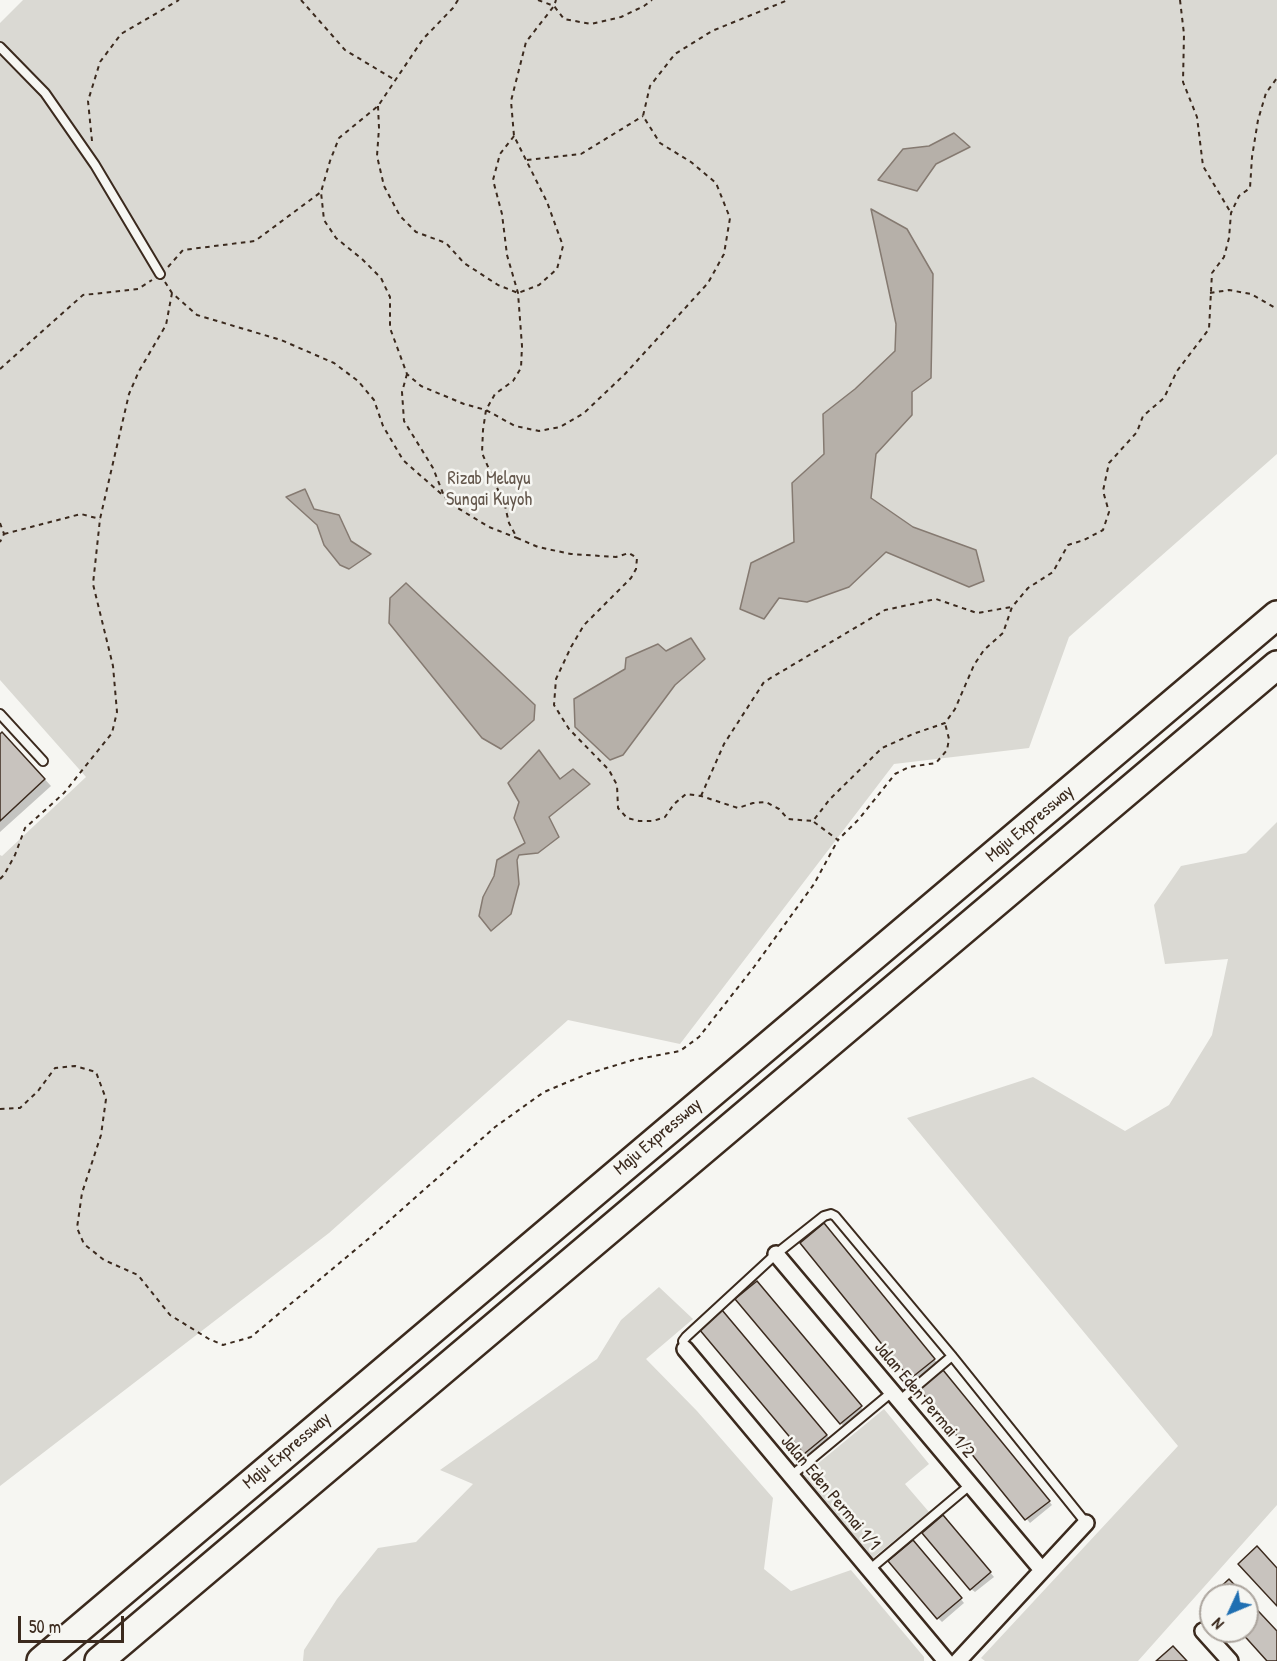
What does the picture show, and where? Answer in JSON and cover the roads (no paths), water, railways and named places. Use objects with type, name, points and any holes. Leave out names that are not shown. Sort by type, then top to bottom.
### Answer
[{"type":"highway","points":[[1238,648],[1267,604],[1277,594]]},
{"type":"highway","name":"Maju Expressway","points":[[41,1661],[1277,615]]},
{"type":"highway","name":"Maju Expressway","points":[[99,1661],[1277,665]]},
{"type":"highway","points":[[1199,731],[1277,678]]},
{"type":"street","name":"Jalan Eden Permai 1/2","points":[[776,1254],[1042,1570]]},
{"type":"street","name":"Jalan Eden Permai 1/1","points":[[685,1349],[946,1661]]},
{"type":"street","points":[[958,1661],[1086,1523]]},
{"type":"street","points":[[1214,1643],[1230,1661]]},
{"type":"lane","points":[[0,47],[45,93],[96,165],[160,274]]},
{"type":"lane","points":[[0,714],[43,761]]},
{"type":"lane","points":[[685,1349],[683,1341],[686,1337],[776,1254],[824,1216],[835,1216],[952,1356],[1086,1523]]},
{"type":"lane","points":[[791,1476],[895,1396],[952,1356]]},
{"type":"lane","points":[[869,1570],[970,1485]]},
{"type":"park label","name":"Rizab Melayu Sungai Kuyoh","points":[[489,489]]}]
